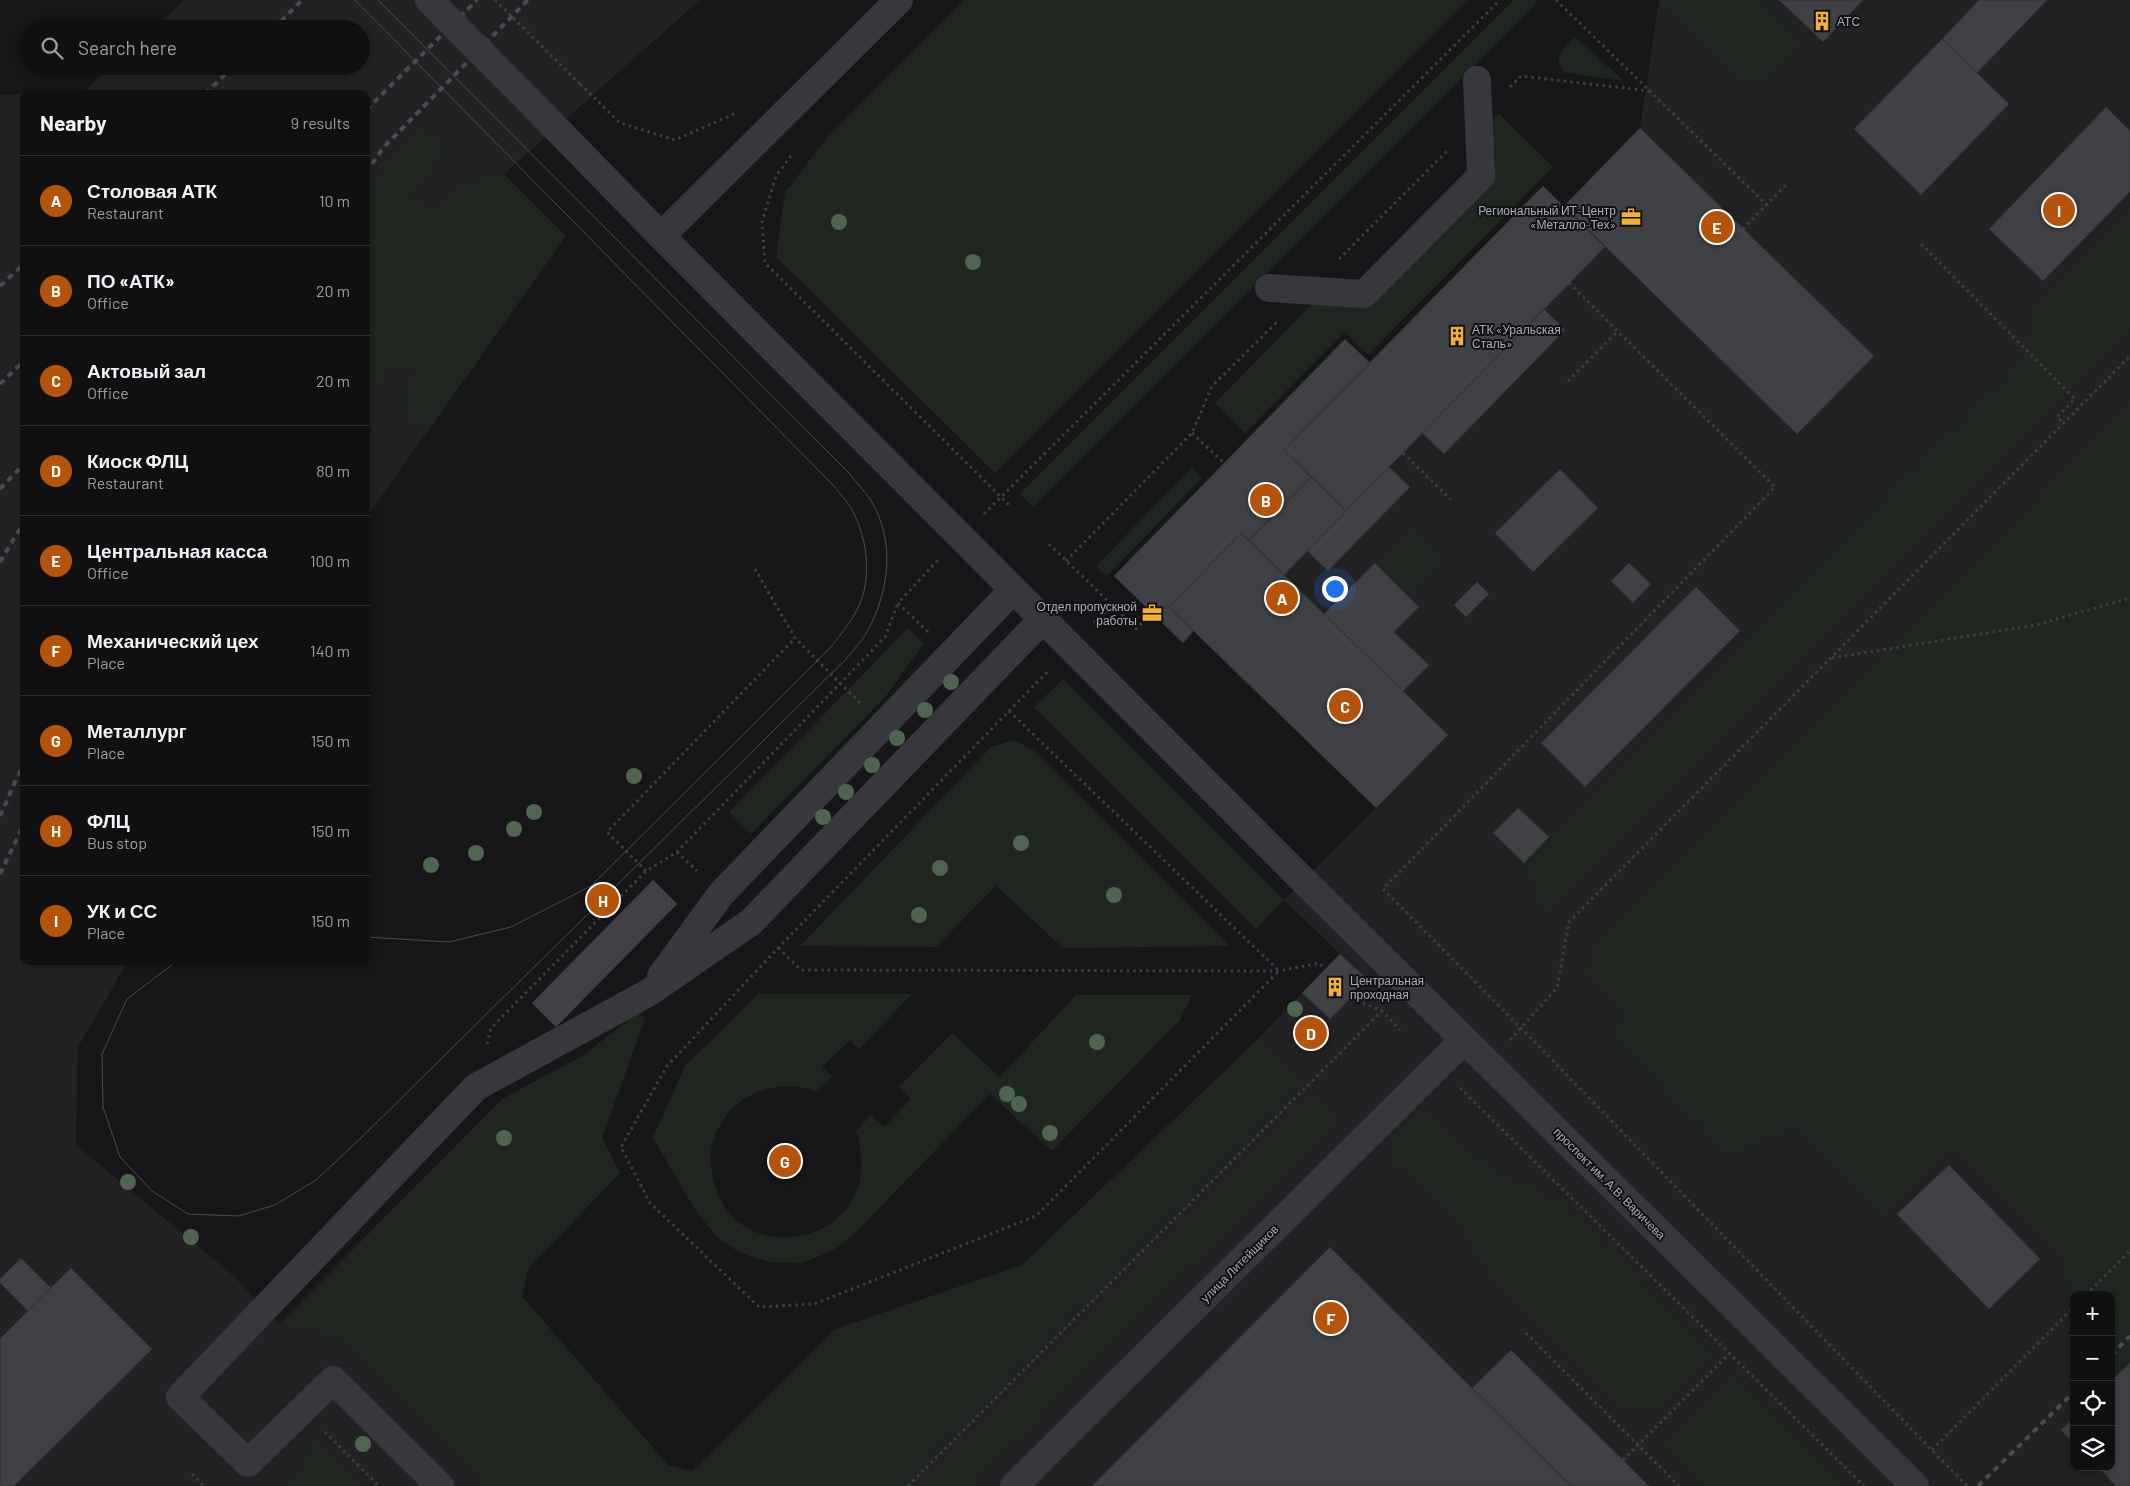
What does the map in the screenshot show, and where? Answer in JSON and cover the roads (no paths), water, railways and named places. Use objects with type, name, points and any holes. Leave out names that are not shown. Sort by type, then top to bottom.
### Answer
[{"type":"street","name":"проспект им. А.В. Варичева","points":[[429,0],[1013,590],[1915,1486]]},
{"type":"street","points":[[661,236],[899,0]]},
{"type":"street","points":[[1269,288],[1364,294],[1371,288],[1481,176],[1477,80]]},
{"type":"street","points":[[648,993],[721,894],[1013,590]]},
{"type":"street","points":[[440,1486],[333,1380],[248,1463],[180,1397],[476,1087],[648,993],[751,922],[1043,619]]},
{"type":"street","name":"улица Литейщиков","points":[[1014,1486],[1464,1040]]},
{"type":"tram line","points":[[355,0],[834,486],[850,507],[858,524],[865,545],[867,568],[864,591],[858,608],[829,649],[591,886],[511,927],[449,942],[370,937]]},
{"type":"tram line","points":[[172,965],[127,999],[102,1054],[103,1107],[120,1157],[152,1191],[188,1214],[238,1216],[275,1205],[316,1180],[362,1137],[847,658],[868,630],[885,584],[887,551],[880,519],[871,500],[849,473],[378,0]]},
{"type":"railway","points":[[282,20],[302,0]]},
{"type":"railway","points":[[370,106],[477,0]]},
{"type":"railway","points":[[370,167],[383,148],[528,0]]},
{"type":"railway","points":[[209,90],[225,75]]},
{"type":"railway","points":[[0,286],[20,268]]},
{"type":"railway","points":[[0,384],[20,365]]},
{"type":"railway","points":[[0,489],[20,468]]},
{"type":"railway","points":[[0,562],[20,529]]},
{"type":"railway","points":[[0,816],[20,771]]},
{"type":"railway","points":[[0,874],[20,832]]},
{"type":"railway","points":[[2115,1351],[2130,1336]]},
{"type":"railway","points":[[1978,1486],[2070,1396]]},
{"type":"place","name":"АТС","points":[[1822,21]]},
{"type":"place","name":"УК и СС","points":[[2059,210]]},
{"type":"place","name":"Региональный ИТ-Центр «Металло-Тех»","points":[[1631,217]]},
{"type":"place","name":"Центральная касса","points":[[1717,227]]},
{"type":"place","name":"АТК «Уральская Сталь»","points":[[1457,336]]},
{"type":"place","name":"ПО «АТК»","points":[[1266,500]]},
{"type":"place","name":"Столовая АТК","points":[[1282,598]]},
{"type":"place","name":"Отдел пропускной работы","points":[[1152,613]]},
{"type":"place","name":"Актовый зал","points":[[1345,706]]},
{"type":"place","name":"ФЛЦ","points":[[603,900]]},
{"type":"place","name":"Центральная проходная","points":[[1335,987]]},
{"type":"place","name":"Киоск ФЛЦ","points":[[1311,1033]]},
{"type":"place","name":"Металлург","points":[[785,1161]]},
{"type":"place","name":"Механический цех","points":[[1331,1318]]}]
